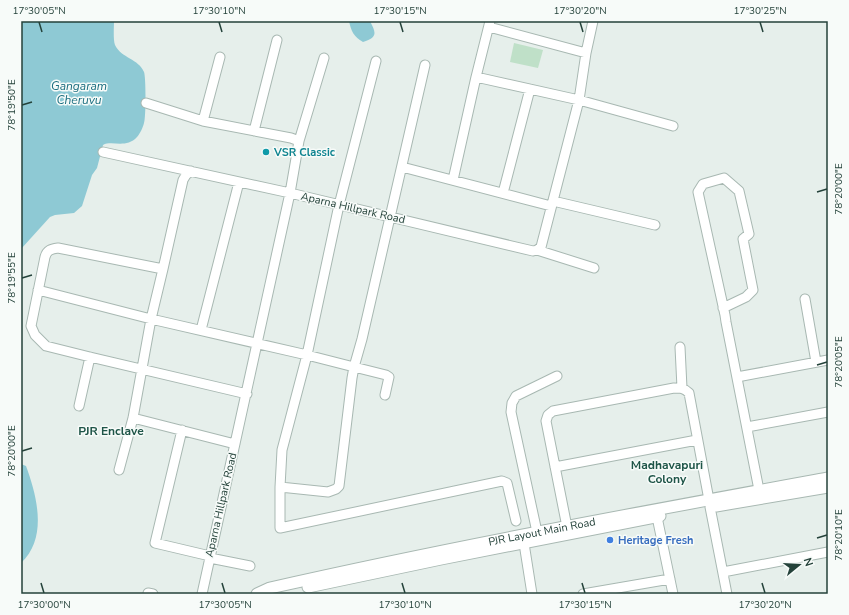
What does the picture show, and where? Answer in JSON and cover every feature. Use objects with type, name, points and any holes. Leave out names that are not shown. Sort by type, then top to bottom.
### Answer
[{"type":"street","points":[[537,250],[541,247],[579,100],[586,53],[593,21]]},
{"type":"street","points":[[453,180],[476,77],[490,24],[586,53]]},
{"type":"street","points":[[254,131],[277,40]]},
{"type":"street","points":[[203,121],[220,57]]},
{"type":"street","points":[[103,152],[290,193],[299,141],[324,58]]},
{"type":"street","points":[[376,61],[338,205],[307,355],[282,450],[280,528],[502,481],[507,483],[516,521]]},
{"type":"street","points":[[280,487],[328,492],[339,486],[354,367],[425,65]]},
{"type":"street","points":[[476,77],[579,100],[673,126]]},
{"type":"street","points":[[503,193],[530,89]]},
{"type":"street","points":[[146,103],[203,121],[299,141]]},
{"type":"street","points":[[402,167],[503,193],[655,225]]},
{"type":"street","points":[[119,470],[133,418],[150,319],[183,180],[191,171]]},
{"type":"street","points":[[723,308],[746,297],[753,290],[743,239],[749,234],[739,190],[724,178],[703,184],[698,192],[760,490]]},
{"type":"street","points":[[201,330],[239,182]]},
{"type":"street","name":"Aparna Hillpark Road","points":[[202,594],[290,193],[533,251],[537,250],[594,268]]},
{"type":"street","points":[[163,269],[58,248],[50,249],[46,252],[31,326],[35,335],[46,346],[247,394]]},
{"type":"street","points":[[38,290],[150,319],[307,355],[386,375],[389,377],[385,395]]},
{"type":"street","points":[[805,299],[816,362]]},
{"type":"street","points":[[680,347],[682,388],[689,394],[727,594]]},
{"type":"street","points":[[79,406],[90,357]]},
{"type":"street","points":[[737,377],[828,360]]},
{"type":"street","points":[[537,532],[511,412],[512,403],[516,396],[557,376]]},
{"type":"street","points":[[567,527],[546,421],[548,416],[553,411],[682,388]]},
{"type":"street","points":[[747,427],[828,412]]},
{"type":"street","points":[[133,418],[235,444]]},
{"type":"street","points":[[182,430],[156,543],[250,566]]},
{"type":"street","points":[[555,467],[697,440]]},
{"type":"street","name":"PJR Layout Main Road","points":[[257,594],[270,588],[404,559],[523,539],[537,532],[729,500],[760,490],[828,478]]},
{"type":"street","points":[[729,500],[828,487]]},
{"type":"street","points":[[277,594],[441,559],[523,539],[657,517],[710,503]]},
{"type":"street","points":[[657,517],[673,594]]},
{"type":"street","points":[[523,539],[532,594]]},
{"type":"street","points":[[723,572],[828,552]]},
{"type":"street","points":[[584,594],[670,579]]},
{"type":"green space","points":[[514,43],[543,50],[538,68],[510,62]]},
{"type":"water","name":"Gangaram Cheruvu","points":[[21,21],[114,21],[115,45],[121,53],[142,68],[145,75],[146,97],[145,119],[137,137],[128,143],[111,143],[103,145],[97,168],[92,175],[82,206],[74,213],[50,217],[21,249]]},
{"type":"water","points":[[349,21],[370,21],[374,29],[373,36],[363,42],[353,33]]},
{"type":"water","points":[[21,464],[26,466],[34,490],[38,516],[35,542],[21,563]]},
{"type":"place","name":"VSR Classic","points":[[266,152]]},
{"type":"place","name":"Heritage Fresh","points":[[610,540]]},
{"type":"district","name":"PJR Enclave","points":[[111,431]]},
{"type":"district","name":"Madhavapuri Colony","points":[[667,472]]}]
